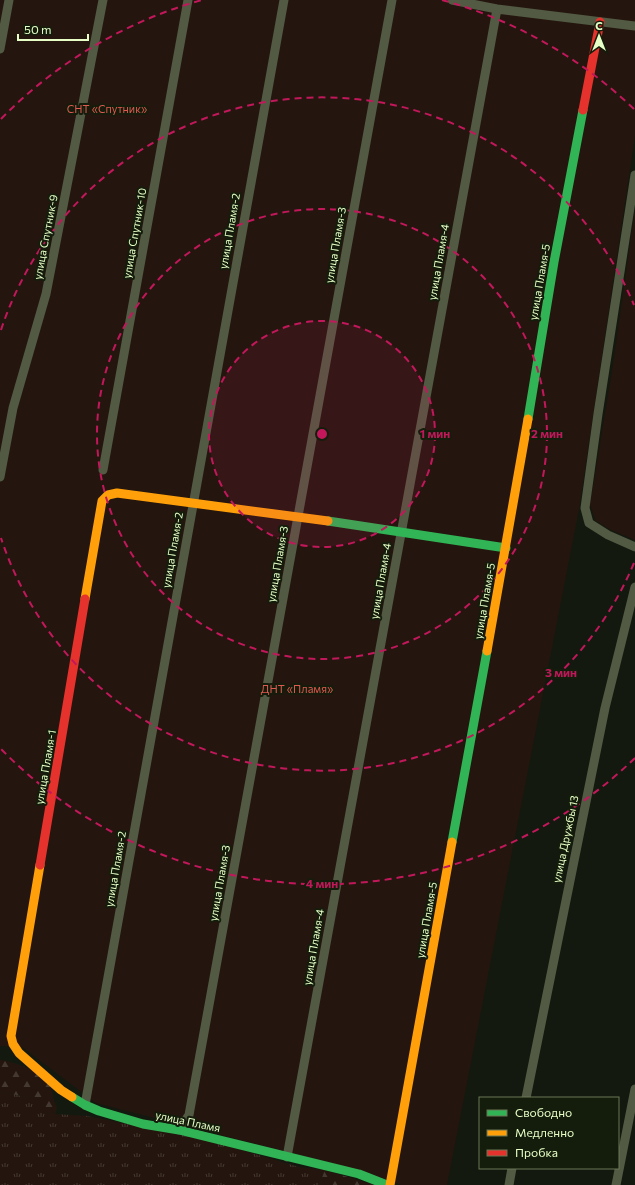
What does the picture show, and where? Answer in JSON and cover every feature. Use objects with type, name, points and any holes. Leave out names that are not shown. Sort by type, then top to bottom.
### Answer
[{"type":"street","points":[[0,49],[9,0]]},
{"type":"street","name":"улица Спутник-9","points":[[0,476],[13,408],[46,294],[103,0]]},
{"type":"street","name":"улица Спутник-10","points":[[103,470],[188,0]]},
{"type":"street","name":"улица Пламя-2","points":[[85,1105],[284,0]]},
{"type":"street","name":"улица Пламя-3","points":[[179,1130],[189,1115],[392,0]]},
{"type":"street","points":[[452,0],[497,9],[635,26]]},
{"type":"street","name":"улица Пламя-4","points":[[287,1157],[497,9]]},
{"type":"street","name":"улица Пламя-5","points":[[389,1185],[506,548],[554,262],[600,22]]},
{"type":"street","points":[[635,175],[599,406],[585,508],[589,523],[608,535],[635,547]]},
{"type":"street","name":"улица Пламя-1","points":[[11,1036],[102,501],[108,495],[116,493],[193,502]]},
{"type":"street","points":[[193,502],[506,548]]},
{"type":"street","name":"улица Дружбы 13","points":[[526,1097],[605,708],[635,587]]},
{"type":"street","name":"улица Пламя","points":[[11,1036],[13,1044],[20,1053],[61,1090],[85,1105],[99,1111],[143,1124],[179,1130],[358,1174],[389,1185]]},
{"type":"street","points":[[616,1185],[635,1090]]},
{"type":"street","points":[[509,1185],[512,1169]]},
{"type":"green space","name":"ДНТ «Пламя»","points":[[0,0],[635,0],[635,136],[579,509],[447,1185],[401,1185],[357,1170],[96,1103],[22,1047],[0,1046]]},
{"type":"green space","points":[[635,209],[635,540],[611,530],[596,521],[590,505],[613,365]]},
{"type":"green space","points":[[0,1060],[27,1068],[45,1079],[51,1087],[54,1102],[57,1107],[55,1114],[45,1112],[38,1099],[0,1092]]},
{"type":"green space","points":[[0,1092],[38,1099],[45,1112],[87,1116],[204,1139],[299,1167],[325,1170],[319,1185],[0,1185]]},
{"type":"green space","points":[[325,1170],[374,1185],[319,1185]]},
{"type":"traffic: fast","points":[[528,419],[554,262],[583,110]]},
{"type":"traffic: fast","points":[[328,521],[506,548]]},
{"type":"traffic: fast","points":[[452,842],[487,651]]},
{"type":"traffic: fast","points":[[72,1097],[99,1111],[143,1124],[179,1130],[359,1174],[387,1185]]},
{"type":"traffic: slow","points":[[487,651],[528,419]]},
{"type":"traffic: slow","points":[[85,599],[102,501],[108,495],[117,493],[328,521]]},
{"type":"traffic: slow","points":[[390,1185],[452,842]]},
{"type":"traffic: slow","points":[[40,865],[11,1036],[13,1044],[19,1053],[61,1090],[72,1097]]},
{"type":"traffic: jam","points":[[583,110],[600,22]]},
{"type":"traffic: jam","points":[[40,865],[85,599]]},
{"type":"park label","name":"СНТ «Спутник»","points":[[107,108]]}]
